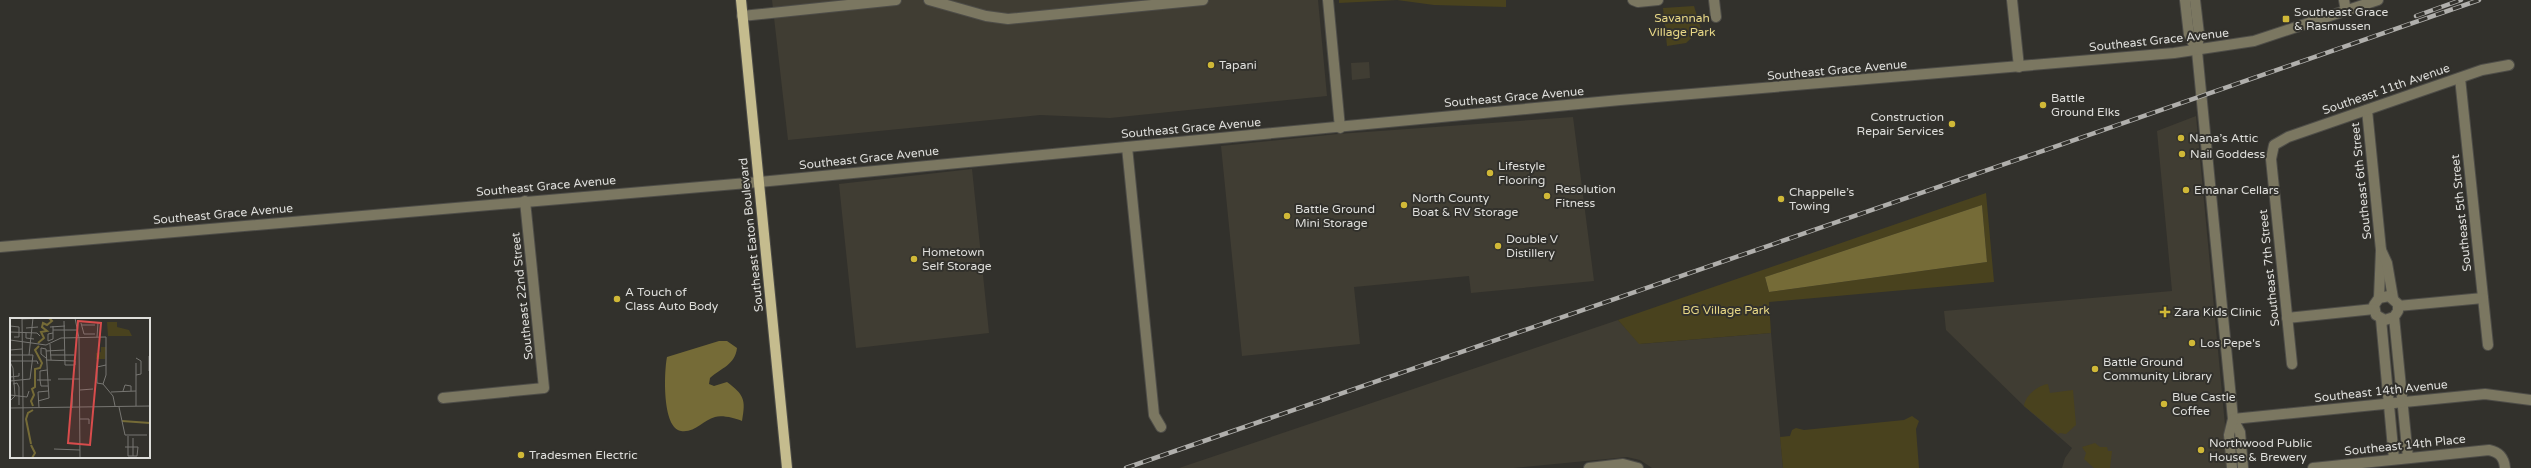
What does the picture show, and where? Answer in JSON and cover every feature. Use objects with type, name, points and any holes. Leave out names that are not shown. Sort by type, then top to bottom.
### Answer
[{"type":"main road","name":"Southeast Eaton Boulevard","points":[[741,0],[787,468]]},
{"type":"street","points":[[742,16],[896,0]]},
{"type":"street","points":[[929,0],[986,16],[1008,19],[1203,0]]},
{"type":"street","points":[[1328,0],[1340,128]]},
{"type":"street","points":[[1633,0],[1638,2],[1658,0]]},
{"type":"street","points":[[1714,0],[1716,17]]},
{"type":"street","points":[[2012,0],[2019,67]]},
{"type":"street","points":[[2186,0],[2189,35],[2197,51]]},
{"type":"street","points":[[2196,0],[2199,34],[2197,51],[2233,420],[2229,435],[2232,468]]},
{"type":"street","points":[[2344,0],[2346,11]]},
{"type":"street","name":"Southeast Grace Avenue","points":[[0,247],[759,182],[1340,128],[1620,100],[2197,51],[2254,41],[2378,0]]},
{"type":"street","name":"Southeast 11th Avenue","points":[[2274,145],[2288,136],[2493,67],[2509,65]]},
{"type":"street","name":"Southeast 5th Street","points":[[2460,78],[2488,345]]},
{"type":"street","name":"Southeast 6th Street","points":[[2367,110],[2381,250],[2379,298],[2374,309]]},
{"type":"street","name":"Southeast 7th Street","points":[[2274,145],[2271,159],[2292,364]]},
{"type":"street","points":[[1127,147],[1154,415],[1160,427]]},
{"type":"street","name":"Southeast 22nd Street","points":[[443,398],[544,388],[525,201]]},
{"type":"street","name":"Southeast 6th Street","points":[[2381,250],[2387,263],[2395,302],[2394,317],[2408,458]]},
{"type":"street","points":[[2379,298],[2385,296],[2395,302],[2482,298]]},
{"type":"street","points":[[2287,318],[2374,309],[2381,319],[2394,459]]},
{"type":"street","points":[[2381,319],[2387,320],[2394,317]]},
{"type":"street","name":"Southeast 14th Avenue","points":[[2233,420],[2485,394],[2531,400]]},
{"type":"street","points":[[2233,420],[2240,432],[2243,468]]},
{"type":"street","name":"Southeast 14th Place","points":[[2313,468],[2489,450],[2499,454],[2503,458],[2505,468]]},
{"type":"street","points":[[1589,468],[1623,464],[1638,468]]},
{"type":"shaded area","points":[[772,0],[1318,0],[1327,96],[1110,118],[1040,115],[788,140]]},
{"type":"shaded area","points":[[1369,62],[1370,78],[1352,80],[1351,63]]},
{"type":"shaded area","points":[[2196,116],[2229,468],[2062,468],[2065,458],[2072,448],[2025,407],[1946,330],[1944,311],[2172,291],[2157,131]]},
{"type":"shaded area","points":[[1573,117],[1594,281],[1471,293],[1469,276],[1354,287],[1360,344],[1242,356],[1221,146],[1338,134]]},
{"type":"shaded area","name":"Hometown Self Storage","points":[[972,169],[989,333],[856,348],[839,184]]},
{"type":"shaded area","points":[[1982,205],[1987,262],[1769,292],[1765,277]]},
{"type":"shaded area","points":[[1618,320],[1640,344],[1771,333],[1783,468],[1652,468],[1640,460],[1627,457],[1514,468],[1179,468]]},
{"type":"shaded area","points":[[719,341],[727,341],[737,348],[736,354],[727,366],[710,378],[709,384],[714,386],[727,382],[737,390],[742,398],[744,407],[742,421],[718,416],[691,430],[681,431],[675,428],[670,420],[667,410],[665,374],[667,357]]},
{"type":"green space","points":[[1339,0],[1397,0],[1339,3]]},
{"type":"green space","points":[[1397,0],[1506,0],[1506,7],[1434,5]]},
{"type":"green space","name":"Savannah Village Park","points":[[1694,6],[1701,29],[1686,43],[1667,46],[1663,8]]},
{"type":"green space","name":"BG Village Park","points":[[1986,193],[1994,282],[1769,302],[1771,333],[1639,344],[1618,320]],"holes":[[[1982,205],[1987,262],[1769,292],[1765,277]]]},
{"type":"green space","points":[[2048,384],[2050,393],[2073,390],[2076,425],[2066,434],[2058,434],[2024,406],[2027,398],[2033,391]]},
{"type":"green space","points":[[1912,416],[1919,421],[1916,429],[1919,468],[1783,468],[1780,437],[1790,436],[1792,430],[1796,428],[1804,430],[1904,420]]},
{"type":"green space","points":[[2095,443],[2100,447],[2107,447],[2108,451],[2112,451],[2110,468],[2094,468],[2084,459],[2086,453],[2082,447]]},
{"type":"railway","points":[[2416,16],[2461,0]]},
{"type":"railway","points":[[1126,468],[2479,0]]},
{"type":"place","name":"Southeast Grace & Rasmussen","points":[[2286,19]]},
{"type":"place","name":"Tapani","points":[[1211,65]]},
{"type":"place","name":"Battle Ground Elks","points":[[2043,105]]},
{"type":"place","name":"Construction Repair Services","points":[[1952,124]]},
{"type":"place","name":"Nana’s Attic","points":[[2181,138]]},
{"type":"place","name":"Nail Goddess","points":[[2182,154]]},
{"type":"place","name":"Lifestyle Flooring","points":[[1490,173]]},
{"type":"place","name":"Emanar Cellars","points":[[2186,190]]},
{"type":"place","name":"Resolution Fitness","points":[[1547,196]]},
{"type":"place","name":"Chappelle’s Towing","points":[[1781,199]]},
{"type":"place","name":"North County Boat & RV Storage","points":[[1404,205]]},
{"type":"place","name":"Battle Ground Mini Storage","points":[[1287,216]]},
{"type":"place","name":"Double V Distillery","points":[[1498,246]]},
{"type":"place","name":"Hometown Self Storage","points":[[914,259]]},
{"type":"place","name":"A Touch of Class Auto Body","points":[[617,299]]},
{"type":"place","name":"Zara Kids Clinic","points":[[2165,312]]},
{"type":"place","name":"Los Pepe's","points":[[2192,343]]},
{"type":"place","name":"Battle Ground Community Library","points":[[2095,369]]},
{"type":"place","name":"Blue Castle Coffee","points":[[2164,404]]},
{"type":"place","name":"Northwood Public House & Brewery","points":[[2201,450]]},
{"type":"place","name":"Tradesmen Electric","points":[[521,455]]}]
